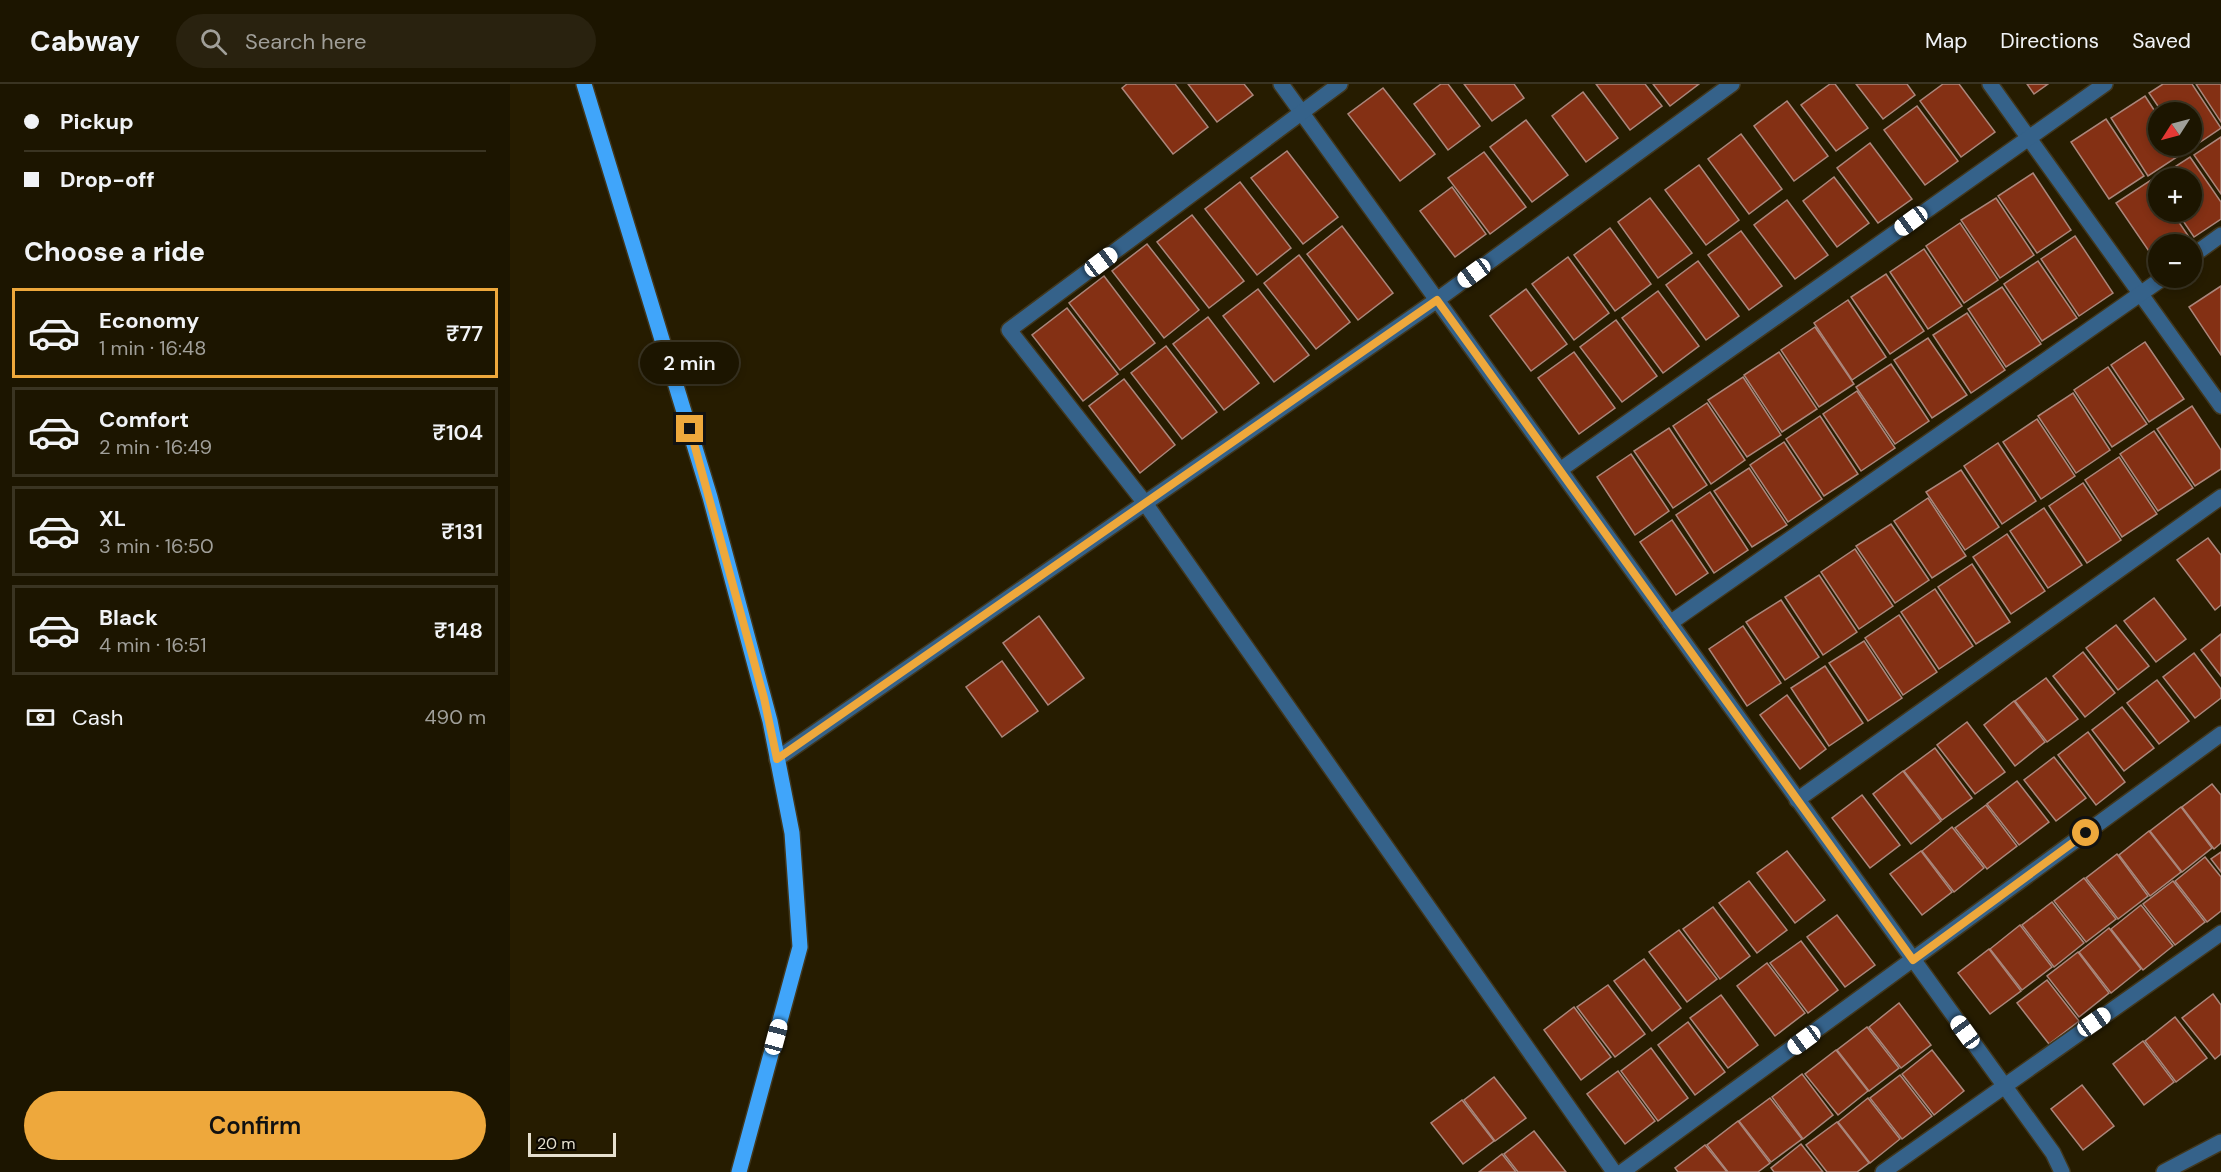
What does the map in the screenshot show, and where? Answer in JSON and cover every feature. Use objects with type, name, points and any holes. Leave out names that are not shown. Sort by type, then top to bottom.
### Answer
[{"type":"main road","points":[[584,84],[710,497],[770,721],[792,833],[800,946],[740,1172]]},
{"type":"street","points":[[1281,84],[2004,1085],[2052,1153],[2062,1172]]},
{"type":"street","points":[[1340,84],[1009,330],[1144,503],[1614,1172]]},
{"type":"street","points":[[777,759],[1437,300],[1732,84]]},
{"type":"street","points":[[1990,84],[2221,406]]},
{"type":"street","points":[[1560,470],[2105,84]]},
{"type":"street","points":[[2202,249],[2221,235]]},
{"type":"street","points":[[1670,623],[2149,288]]},
{"type":"street","points":[[1797,800],[2221,497]]},
{"type":"street","points":[[1622,1172],[2221,735]]},
{"type":"street","points":[[1883,1172],[2221,933]]},
{"type":"street","points":[[2164,1172],[2221,1142]]},
{"type":"building","points":[[1127,84],[1175,84],[1208,127],[1173,154],[1122,88]]},
{"type":"building","points":[[1188,84],[1244,84],[1253,95],[1217,122]]},
{"type":"building","points":[[1441,84],[1448,84],[1480,126],[1448,150],[1414,104]]},
{"type":"building","points":[[1464,84],[1514,84],[1524,98],[1492,121]]},
{"type":"building","points":[[1596,84],[1645,84],[1662,106],[1630,130]]},
{"type":"building","points":[[1653,84],[1699,84],[1670,106]]},
{"type":"building","points":[[1830,84],[1835,84],[1868,128],[1836,151],[1801,105]]},
{"type":"building","points":[[1856,84],[1907,84],[1915,95],[1883,119]]},
{"type":"building","points":[[1943,84],[1959,84],[1995,132],[1961,157],[1920,101]]},
{"type":"building","points":[[2027,84],[2048,84],[2034,94]]},
{"type":"building","points":[[2163,84],[2192,84],[2221,128],[2202,141],[2202,102],[2155,102],[2149,93]]},
{"type":"building","points":[[2196,84],[2221,84],[2221,122]]},
{"type":"building","points":[[1383,88],[1435,154],[1400,181],[1348,114]]},
{"type":"building","points":[[1583,92],[1618,138],[1586,162],[1552,116]]},
{"type":"building","points":[[2145,96],[2149,102],[2148,156],[2178,156],[2160,168],[2148,168],[2148,176],[2111,118]]},
{"type":"building","points":[[1787,101],[1828,156],[1794,181],[1754,126]]},
{"type":"building","points":[[1917,106],[1958,161],[1925,185],[1884,130]]},
{"type":"building","points":[[2106,119],[2144,176],[2109,199],[2071,142]]},
{"type":"building","points":[[1526,120],[1568,175],[1532,202],[1490,147]]},
{"type":"building","points":[[1741,134],[1782,189],[1749,214],[1708,159]]},
{"type":"building","points":[[2221,137],[2221,194],[2195,156],[2202,156],[2202,150]]},
{"type":"building","points":[[1870,143],[1912,199],[1878,223],[1837,168]]},
{"type":"building","points":[[1287,151],[1338,217],[1303,244],[1251,178]]},
{"type":"building","points":[[1484,152],[1526,207],[1490,234],[1448,178]]},
{"type":"building","points":[[2190,157],[2198,168],[2173,168]]},
{"type":"building","points":[[1699,165],[1739,220],[1706,245],[1665,190]]},
{"type":"building","points":[[2033,173],[2071,230],[2037,253],[1998,196]]},
{"type":"building","points":[[2202,174],[2221,202],[2221,219],[2198,234],[2192,234],[2184,222],[2202,222]]},
{"type":"building","points":[[1834,177],[1869,223],[1837,247],[1803,201]]},
{"type":"building","points":[[1240,182],[1291,248],[1257,275],[1205,209]]},
{"type":"building","points":[[2148,182],[2148,222],[2179,222],[2187,234],[2148,234],[2148,250],[2116,203]]},
{"type":"building","points":[[1452,187],[1486,234],[1455,257],[1420,211]]},
{"type":"building","points":[[1650,198],[1692,253],[1658,278],[1618,222]]},
{"type":"building","points":[[1996,198],[2034,255],[2000,278],[1961,220]]},
{"type":"building","points":[[1787,200],[1828,255],[1795,279],[1754,225]]},
{"type":"building","points":[[1192,215],[1244,281],[1209,308],[1157,242]]},
{"type":"building","points":[[1960,223],[1998,280],[1964,303],[1926,246]]},
{"type":"building","points":[[1342,226],[1393,293],[1358,320],[1307,254]]},
{"type":"building","points":[[1610,228],[1651,284],[1615,311],[1574,255]]},
{"type":"building","points":[[1741,231],[1782,286],[1749,310],[1708,255]]},
{"type":"building","points":[[2075,236],[2113,293],[2079,316],[2041,259]]},
{"type":"building","points":[[1147,244],[1199,310],[1164,338],[1112,271]]},
{"type":"building","points":[[1924,249],[1962,306],[1928,329],[1890,272]]},
{"type":"building","points":[[1299,255],[1350,322],[1316,349],[1264,283]]},
{"type":"building","points":[[1568,257],[1609,313],[1574,340],[1532,284]]},
{"type":"building","points":[[1698,261],[1739,316],[1706,340],[1666,285]]},
{"type":"building","points":[[2038,261],[2077,318],[2042,341],[2004,284]]},
{"type":"building","points":[[1886,274],[1924,331],[1890,354],[1851,297]]},
{"type":"building","points":[[1104,276],[1155,343],[1120,370],[1069,303]]},
{"type":"building","points":[[2221,286],[2221,355],[2189,307]]},
{"type":"building","points":[[2002,287],[2041,344],[2006,367],[1968,309]]},
{"type":"building","points":[[1258,289],[1309,355],[1274,382],[1223,316]]},
{"type":"building","points":[[1526,289],[1567,344],[1531,371],[1490,316]]},
{"type":"building","points":[[1658,291],[1699,346],[1663,373],[1622,318]]},
{"type":"building","points":[[1848,300],[1886,357],[1852,380],[1814,323]]},
{"type":"building","points":[[1067,308],[1118,374],[1083,401],[1032,335]]},
{"type":"building","points":[[1967,313],[2005,370],[1971,393],[1933,335]]},
{"type":"building","points":[[1208,317],[1259,383],[1224,410],[1173,344]]},
{"type":"building","points":[[1616,320],[1657,376],[1622,402],[1580,347]]},
{"type":"building","points":[[1815,327],[1854,384],[1819,407],[1781,350]]},
{"type":"building","points":[[1928,338],[1967,395],[1932,418],[1894,360]]},
{"type":"building","points":[[2145,342],[2184,399],[2149,422],[2111,365]]},
{"type":"building","points":[[1166,346],[1217,412],[1182,439],[1131,373]]},
{"type":"building","points":[[1574,352],[1615,408],[1579,434],[1538,378]]},
{"type":"building","points":[[1779,352],[1817,409],[1782,432],[1744,375]]},
{"type":"building","points":[[1891,364],[1929,421],[1895,444],[1856,387]]},
{"type":"building","points":[[2108,367],[2147,424],[2112,447],[2074,390]]},
{"type":"building","points":[[1743,377],[1781,435],[1747,457],[1708,400]]},
{"type":"building","points":[[1124,379],[1175,445],[1140,473],[1089,406]]},
{"type":"building","points":[[1857,391],[1895,448],[1861,471],[1823,414]]},
{"type":"building","points":[[2073,393],[2110,450],[2076,473],[2038,416]]},
{"type":"building","points":[[1707,403],[1745,460],[1711,484],[1673,426]]},
{"type":"building","points":[[2192,406],[2221,450],[2221,469],[2195,486],[2157,429]]},
{"type":"building","points":[[1820,416],[1858,474],[1824,496],[1786,439]]},
{"type":"building","points":[[2037,419],[2075,476],[2041,499],[2003,442]]},
{"type":"building","points":[[1669,428],[1707,485],[1673,508],[1634,451]]},
{"type":"building","points":[[2154,431],[2193,488],[2158,511],[2120,454]]},
{"type":"building","points":[[1784,442],[1822,499],[1788,522],[1750,465]]},
{"type":"building","points":[[1998,443],[2036,501],[2002,524],[1964,466]]},
{"type":"building","points":[[1631,454],[1669,511],[1635,535],[1597,477]]},
{"type":"building","points":[[2119,457],[2157,514],[2122,537],[2085,480]]},
{"type":"building","points":[[1749,468],[1787,525],[1752,547],[1714,491]]},
{"type":"building","points":[[1961,470],[1999,527],[1965,550],[1926,492]]},
{"type":"building","points":[[2083,483],[2121,540],[2087,563],[2049,506]]},
{"type":"building","points":[[1710,492],[1748,550],[1714,573],[1676,515]]},
{"type":"building","points":[[1928,498],[1966,556],[1932,578],[1894,521]]},
{"type":"building","points":[[2044,508],[2082,565],[2048,588],[2010,531]]},
{"type":"building","points":[[1672,520],[1708,573],[1676,595],[1640,542]]},
{"type":"building","points":[[1891,524],[1929,580],[1895,603],[1856,546]]},
{"type":"building","points":[[2007,534],[2045,591],[2011,614],[1973,557]]},
{"type":"building","points":[[2208,538],[2221,555],[2221,605],[2215,610],[2177,560]]},
{"type":"building","points":[[1855,549],[1893,606],[1859,629],[1821,572]]},
{"type":"building","points":[[1972,564],[2010,622],[1976,644],[1938,587]]},
{"type":"building","points":[[1819,575],[1857,632],[1823,655],[1785,597]]},
{"type":"building","points":[[1935,589],[1973,646],[1939,669],[1901,612]]},
{"type":"building","points":[[2154,598],[2186,639],[2156,662],[2124,621]]},
{"type":"building","points":[[1781,600],[1819,657],[1785,680],[1746,622]]},
{"type":"building","points":[[1899,615],[1937,672],[1903,695],[1865,638]]},
{"type":"building","points":[[1039,616],[1084,678],[1048,705],[1003,643]]},
{"type":"building","points":[[2116,625],[2149,666],[2118,690],[2086,648]]},
{"type":"building","points":[[1743,626],[1781,683],[1747,706],[1709,649]]},
{"type":"building","points":[[2221,634],[2221,676],[2201,650]]},
{"type":"building","points":[[1864,641],[1902,698],[1868,721],[1829,663]]},
{"type":"building","points":[[2083,652],[2115,693],[2085,717],[2053,676]]},
{"type":"building","points":[[2194,653],[2221,689],[2221,698],[2195,718],[2163,677]]},
{"type":"building","points":[[1002,661],[1038,711],[1002,737],[966,687]]},
{"type":"building","points":[[1825,666],[1863,723],[1829,746],[1791,688]]},
{"type":"building","points":[[2046,678],[2078,719],[2047,742],[2015,701]]},
{"type":"building","points":[[2157,680],[2189,721],[2159,744],[2127,703]]},
{"type":"building","points":[[1787,695],[1826,749],[1800,769],[1760,715]]},
{"type":"building","points":[[2014,701],[2045,742],[2015,766],[1984,725]]},
{"type":"building","points":[[2122,707],[2154,748],[2124,771],[2092,730]]},
{"type":"building","points":[[1967,722],[2005,772],[1975,794],[1937,745]]},
{"type":"building","points":[[2088,732],[2125,782],[2096,805],[2058,755]]},
{"type":"building","points":[[1935,748],[1972,798],[1942,820],[1904,771]]},
{"type":"building","points":[[2054,757],[2086,798],[2056,821],[2024,780]]},
{"type":"building","points":[[1903,771],[1941,821],[1911,844],[1873,794]]},
{"type":"building","points":[[2017,781],[2049,822],[2019,845],[1987,804]]},
{"type":"building","points":[[2212,784],[2221,795],[2221,843],[2214,849],[2182,807]]},
{"type":"building","points":[[1862,795],[1900,845],[1870,868],[1832,818]]},
{"type":"building","points":[[1986,805],[2017,846],[1987,869],[1955,828]]},
{"type":"building","points":[[2181,807],[2212,848],[2182,872],[2150,831]]},
{"type":"building","points":[[1952,827],[1984,868],[1954,892],[1922,851]]},
{"type":"building","points":[[2149,831],[2181,872],[2150,896],[2119,855]]},
{"type":"building","points":[[1787,851],[1825,900],[1795,923],[1757,873]]},
{"type":"building","points":[[1921,851],[1952,892],[1922,915],[1890,874]]},
{"type":"building","points":[[2221,852],[2221,872],[2211,859]]},
{"type":"building","points":[[2117,854],[2148,896],[2118,919],[2086,878]]},
{"type":"building","points":[[2205,857],[2221,877],[2221,911],[2207,922],[2175,881]]},
{"type":"building","points":[[2084,878],[2116,919],[2086,942],[2054,901]]},
{"type":"building","points":[[1749,881],[1787,930],[1757,953],[1719,903]]},
{"type":"building","points":[[2173,881],[2205,922],[2175,945],[2143,904]]},
{"type":"building","points":[[2052,902],[2084,943],[2054,967],[2022,925]]},
{"type":"building","points":[[2141,905],[2173,946],[2143,970],[2111,929]]},
{"type":"building","points":[[1713,907],[1750,956],[1720,979],[1683,929]]},
{"type":"building","points":[[1837,915],[1875,965],[1845,987],[1807,937]]},
{"type":"building","points":[[2020,925],[2052,967],[2022,990],[1990,949]]},
{"type":"building","points":[[2109,928],[2141,969],[2111,993],[2079,952]]},
{"type":"building","points":[[1679,930],[1717,979],[1687,1002],[1649,952]]},
{"type":"building","points":[[1801,941],[1838,990],[1808,1013],[1770,963]]},
{"type":"building","points":[[1989,949],[2021,991],[1990,1014],[1958,973]]},
{"type":"building","points":[[2078,952],[2109,993],[2079,1017],[2047,976]]},
{"type":"building","points":[[1644,959],[1681,1008],[1652,1031],[1614,981]]},
{"type":"building","points":[[1767,963],[1805,1013],[1775,1036],[1737,986]]},
{"type":"building","points":[[2047,980],[2079,1021],[2049,1044],[2017,1003]]},
{"type":"building","points":[[1608,985],[1645,1034],[1615,1057],[1577,1007]]},
{"type":"building","points":[[2213,994],[2221,1005],[2221,1054],[2215,1059],[2182,1018]]},
{"type":"building","points":[[1721,995],[1758,1045],[1728,1068],[1690,1018]]},
{"type":"building","points":[[1899,1003],[1931,1045],[1901,1068],[1869,1027]]},
{"type":"building","points":[[1574,1007],[1611,1057],[1581,1080],[1544,1030]]},
{"type":"building","points":[[2175,1017],[2207,1058],[2176,1082],[2145,1041]]},
{"type":"building","points":[[1688,1022],[1725,1072],[1695,1095],[1658,1045]]},
{"type":"building","points":[[1867,1027],[1899,1068],[1869,1091],[1837,1050]]},
{"type":"building","points":[[2143,1041],[2174,1082],[2144,1105],[2113,1064]]},
{"type":"building","points":[[1651,1048],[1688,1098],[1658,1121],[1621,1071]]},
{"type":"building","points":[[1836,1050],[1868,1091],[1838,1115],[1805,1074]]},
{"type":"building","points":[[1932,1050],[1964,1091],[1934,1115],[1902,1074]]},
{"type":"building","points":[[1618,1071],[1655,1121],[1625,1144],[1587,1094]]},
{"type":"building","points":[[1802,1074],[1833,1115],[1803,1139],[1772,1097]]},
{"type":"building","points":[[1900,1075],[1932,1116],[1902,1139],[1870,1098]]},
{"type":"building","points":[[1494,1077],[1526,1118],[1495,1141],[1464,1100]]},
{"type":"building","points":[[2082,1085],[2114,1126],[2083,1150],[2051,1109]]},
{"type":"building","points":[[1770,1098],[1802,1139],[1771,1162],[1739,1121]]},
{"type":"building","points":[[1868,1098],[1900,1139],[1870,1163],[1838,1122]]},
{"type":"building","points":[[1462,1100],[1494,1141],[1463,1164],[1431,1123]]},
{"type":"building","points":[[1738,1121],[1770,1163],[1758,1172],[1728,1172],[1707,1145]]},
{"type":"building","points":[[1837,1122],[1869,1163],[1857,1172],[1827,1172],[1806,1145]]},
{"type":"building","points":[[1534,1131],[1566,1172],[1518,1172],[1504,1154]]},
{"type":"building","points":[[1801,1144],[1823,1172],[1774,1172],[1771,1168]]},
{"type":"building","points":[[1705,1145],[1727,1172],[1678,1172],[1675,1168]]},
{"type":"building","points":[[1502,1154],[1516,1172],[1479,1172]]},
{"type":"route","points":[[690,429],[764,698],[777,759],[1437,300],[1913,960],[2086,833]]}]
